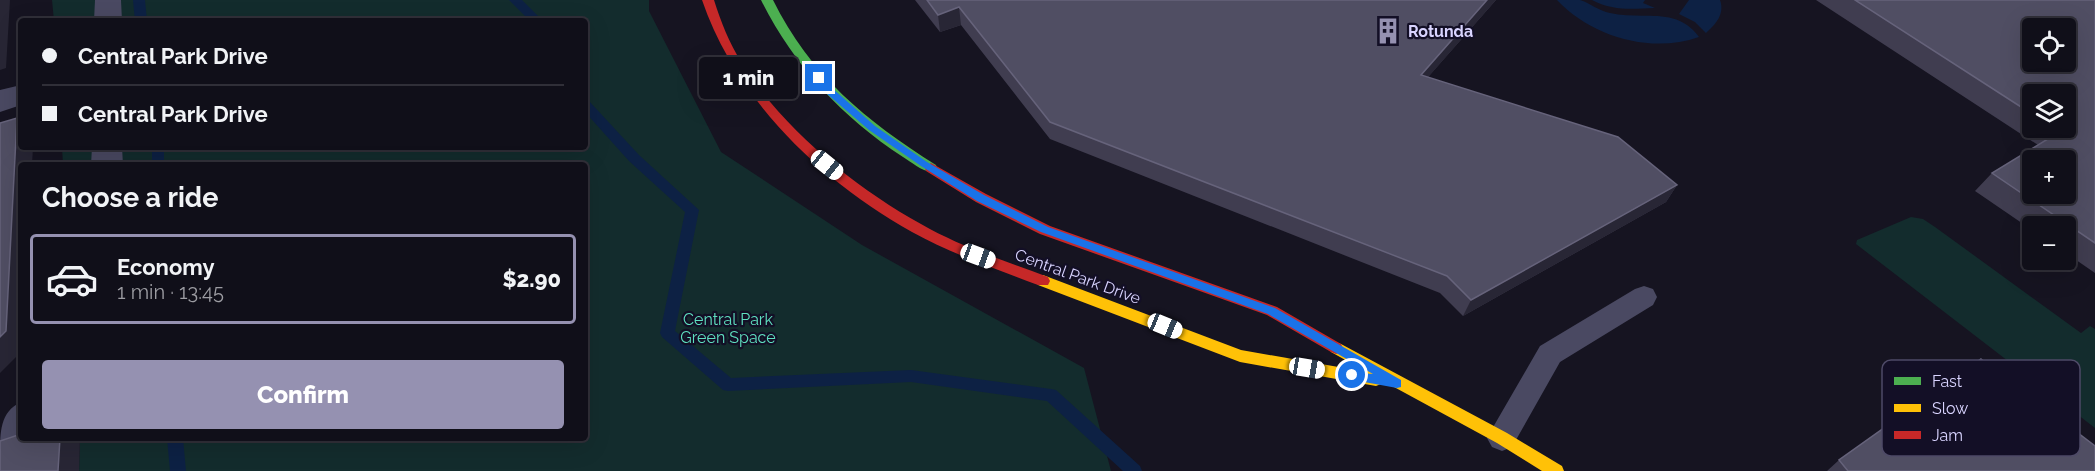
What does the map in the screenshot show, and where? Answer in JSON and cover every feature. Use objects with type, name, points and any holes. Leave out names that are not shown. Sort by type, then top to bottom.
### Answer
[{"type":"street","name":"Central Park Drive","points":[[708,0],[718,29],[740,70],[772,112],[811,151],[861,191],[916,228],[978,256],[1240,356],[1397,383]]},
{"type":"street","name":"Central Park Drive","points":[[767,0],[772,14],[797,52],[829,91],[872,128],[924,164],[981,198],[1044,230],[1272,311],[1397,383],[1502,438],[1556,471]]},
{"type":"street","points":[[0,101],[18,96]]},
{"type":"lane","points":[[1502,438],[1550,354],[1644,297]]},
{"type":"green space","name":"Central Park Green Space","points":[[52,0],[649,0],[649,11],[721,152],[862,245],[1084,368],[1111,471],[79,471],[80,441],[588,441],[588,162],[63,162],[62,150],[588,150],[588,18],[54,18]]},
{"type":"green space","points":[[1911,217],[1923,219],[2081,333],[2090,326],[2095,329],[2095,428],[2080,416],[2080,360],[2007,360],[1856,244],[1857,240]]},
{"type":"water","points":[[1557,0],[1580,0],[1606,12],[1622,15],[1669,17],[1690,27],[1699,37],[1661,44],[1623,39],[1587,24]]},
{"type":"water","points":[[1592,0],[1645,0],[1643,3],[1655,8],[1615,8]]},
{"type":"water","points":[[1689,0],[1720,0],[1720,14],[1706,33],[1695,22],[1679,14]]},
{"type":"building","points":[[927,0],[1487,0],[1421,75],[1618,137],[1677,185],[1471,300],[1447,276],[1050,122],[959,7],[938,15]]},
{"type":"building","points":[[1855,0],[2095,0],[2095,243],[2076,230],[2076,216],[2055,216],[2038,204],[2076,204],[2076,150],[2030,150],[2050,138],[2076,138],[2076,84],[2022,84],[2022,108]]},
{"type":"building","points":[[17,118],[6,331],[0,337],[0,123]]},
{"type":"building","points":[[2022,155],[2022,193],[1992,173]]},
{"type":"building","points":[[1882,429],[1882,456],[2080,456],[2080,435],[2095,446],[2095,471],[1848,471],[1839,460]]},
{"type":"building","points":[[18,435],[18,441],[60,441],[58,471],[0,471],[0,441]]},
{"type":"waterway","points":[[139,0],[141,18]]},
{"type":"waterway","points":[[515,0],[534,18]]},
{"type":"waterway","points":[[588,107],[634,158],[692,210],[667,333],[728,385],[911,376],[1051,395],[1134,471]]},
{"type":"waterway","points":[[158,150],[158,162]]},
{"type":"waterway","points":[[175,441],[178,471]]},
{"type":"traffic: fast","points":[[767,0],[780,27],[815,75],[858,117],[931,168]]},
{"type":"traffic: slow","points":[[1043,281],[1240,356],[1376,380]]},
{"type":"traffic: slow","points":[[1336,348],[1502,438],[1556,471]]},
{"type":"traffic: jam","points":[[708,0],[730,54],[756,92],[797,137],[844,179],[893,214],[931,236],[1043,281]]},
{"type":"traffic: jam","points":[[931,168],[981,198],[1045,230],[1272,311],[1336,348]]},
{"type":"place","name":"Rotunda","points":[[1388,31]]},
{"type":"route","points":[[819,78],[829,91],[872,128],[924,164],[981,198],[1044,230],[1272,311],[1397,383],[1352,375]]}]
